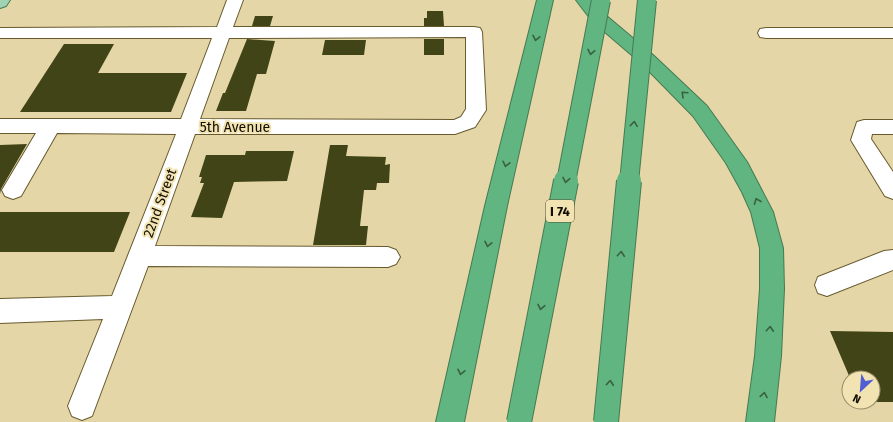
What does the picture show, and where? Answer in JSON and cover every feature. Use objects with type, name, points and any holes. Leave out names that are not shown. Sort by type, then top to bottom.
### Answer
[{"type":"highway","points":[[450,422],[496,206],[545,0]]},
{"type":"highway","points":[[584,0],[604,22],[689,98],[729,151],[741,169],[756,198],[769,234],[772,270],[772,309],[768,368],[760,422]]},
{"type":"highway","name":"I 74","points":[[519,422],[601,0]]},
{"type":"highway","points":[[606,422],[646,0]]},
{"type":"street","name":"22nd Street","points":[[82,406],[140,256],[222,33],[236,0]]},
{"type":"street","name":"5th Avenue","points":[[0,126],[455,127],[468,122],[476,110],[474,32],[222,33]]},
{"type":"street","points":[[766,32],[893,34]]},
{"type":"street","points":[[0,33],[222,33]]},
{"type":"street","points":[[13,190],[51,126]]},
{"type":"street","points":[[893,127],[864,127],[861,140],[893,190]]},
{"type":"street","points":[[140,256],[388,257]]},
{"type":"street","points":[[827,285],[884,262],[893,260]]},
{"type":"street","points":[[0,311],[120,307]]},
{"type":"building","points":[[427,11],[443,11],[444,26],[424,26],[424,18],[427,18]]},
{"type":"building","points":[[255,16],[273,16],[270,26],[252,26]]},
{"type":"building","points":[[247,39],[275,41],[266,74],[257,74],[246,111],[216,111],[223,93],[225,93]]},
{"type":"building","points":[[424,39],[444,39],[444,55],[424,55]]},
{"type":"building","points":[[325,40],[366,40],[364,55],[322,55]]},
{"type":"building","points":[[64,44],[114,44],[98,73],[187,73],[171,112],[20,112]]},
{"type":"building","points":[[27,144],[1,189],[0,194],[0,145]]},
{"type":"building","points":[[330,145],[348,145],[346,156],[386,157],[385,165],[390,164],[389,183],[377,183],[376,190],[364,190],[360,226],[368,226],[366,245],[313,245]]},
{"type":"building","points":[[246,151],[294,151],[287,181],[234,182],[222,218],[191,217],[204,183],[200,183],[202,177],[199,177],[206,155],[245,155]]},
{"type":"building","points":[[0,212],[130,212],[114,252],[0,252]]},
{"type":"building","points":[[830,331],[893,332],[893,402],[881,402],[881,370],[847,370]]}]
